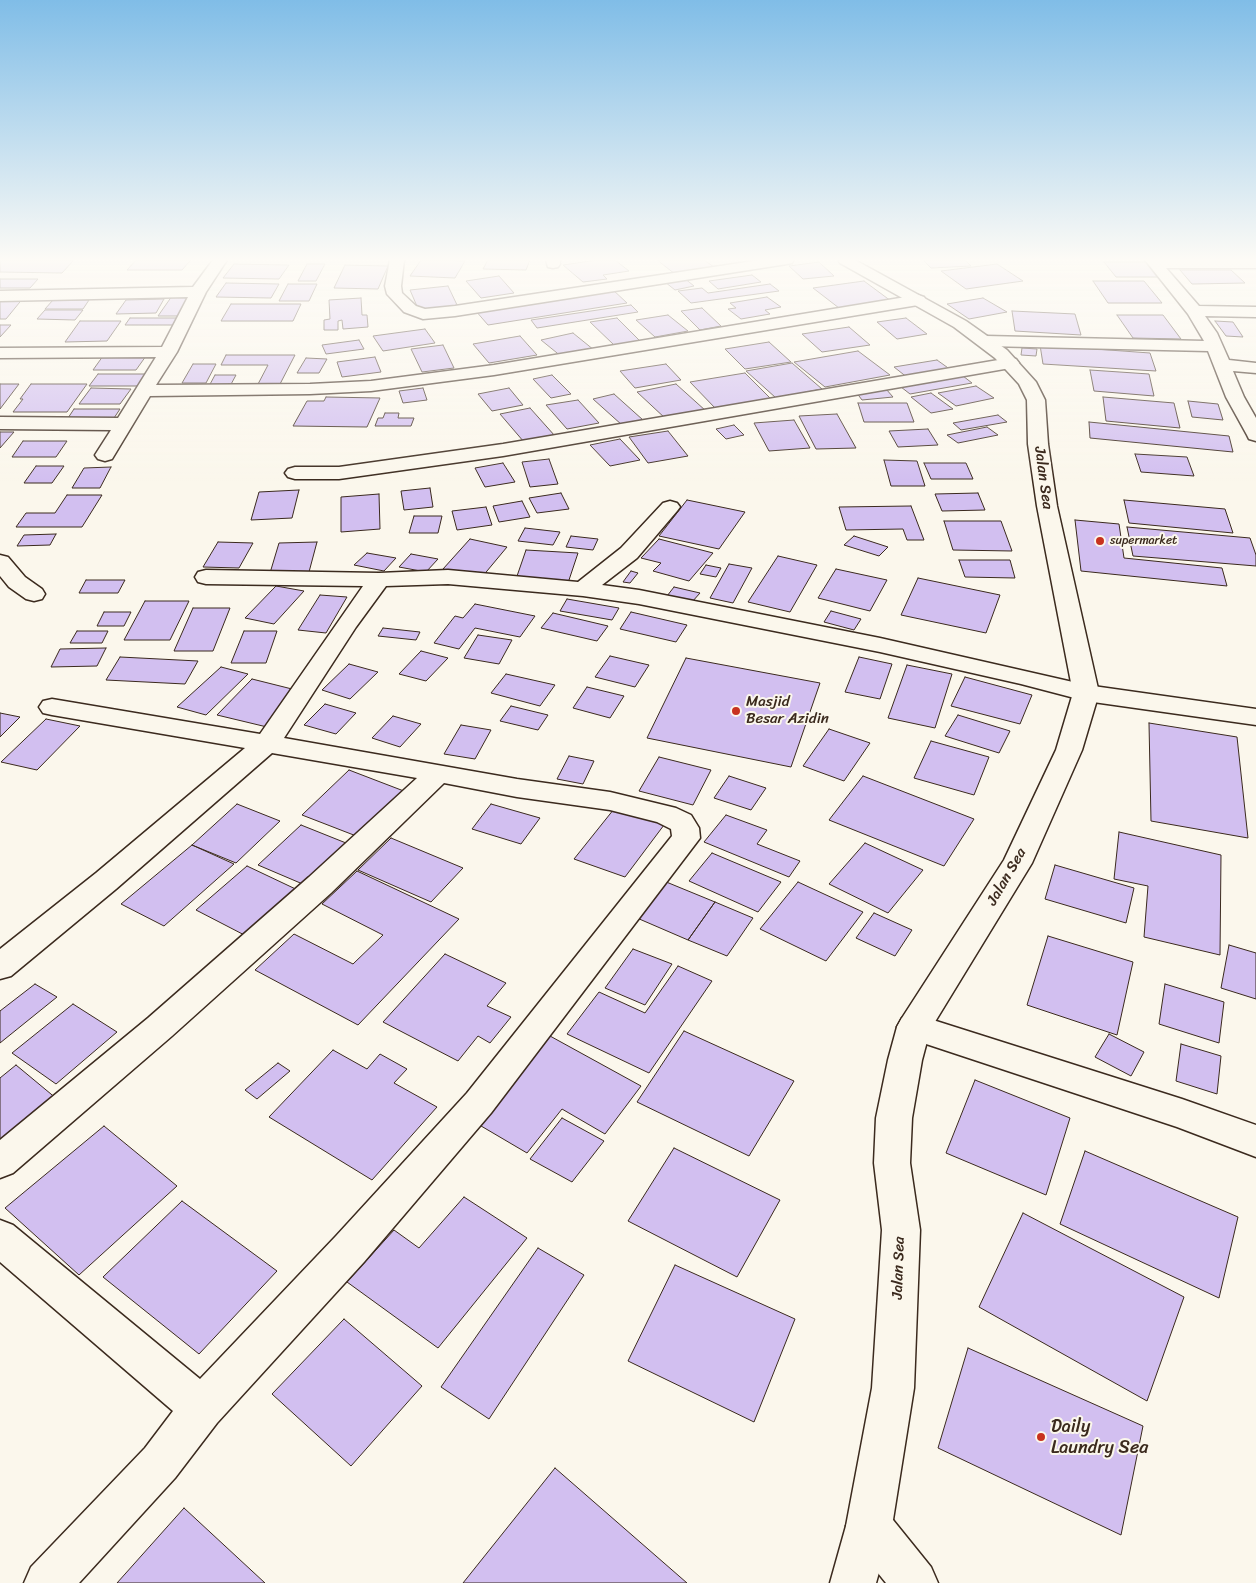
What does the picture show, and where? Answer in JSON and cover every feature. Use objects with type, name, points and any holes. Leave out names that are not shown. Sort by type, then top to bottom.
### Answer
[{"type":"street","points":[[105,455],[177,334]]},
{"type":"street","points":[[144,392],[371,386],[494,370],[713,334]]},
{"type":"street","name":"Jalan Sea","points":[[853,1583],[869,1526],[893,1388],[901,1230],[892,1162],[894,1118],[905,1060],[914,1027],[1017,863],[1069,750],[1086,693],[1047,506],[1038,444],[1036,400],[1027,382],[1010,363],[986,341],[975,334]]},
{"type":"street","points":[[1209,334],[1235,397],[1256,435]]},
{"type":"street","points":[[986,341],[1215,346]]},
{"type":"street","points":[[0,353],[168,352]]},
{"type":"street","points":[[295,473],[339,473],[503,450],[1010,363]]},
{"type":"street","points":[[1221,364],[1256,368]]},
{"type":"street","points":[[1235,397],[1256,399]]},
{"type":"street","points":[[0,423],[123,424]]},
{"type":"street","points":[[582,589],[629,553],[670,507]]},
{"type":"street","points":[[0,562],[17,582],[34,594]]},
{"type":"street","points":[[206,576],[379,580],[448,577],[582,589],[639,597],[809,630],[1024,677],[1086,693],[1256,717]]},
{"type":"street","points":[[0,967],[106,881],[267,743],[346,625],[379,580]]},
{"type":"street","points":[[46,1583],[160,1463],[202,1408],[350,1249],[479,1103],[686,838],[685,828],[681,822],[666,815],[610,801],[517,788],[52,707]]},
{"type":"street","points":[[0,1162],[168,1020],[320,885],[438,774]]},
{"type":"street","points":[[914,1027],[1182,1114],[1256,1141]]},
{"type":"street","points":[[0,1238],[202,1408]]},
{"type":"street","points":[[869,1526],[915,1583]]},
{"type":"building","points":[[71,334],[112,334],[107,341],[65,342]]},
{"type":"building","points":[[389,334],[428,334],[435,343],[383,351],[373,336]]},
{"type":"building","points":[[574,334],[594,350],[562,357],[541,340]]},
{"type":"building","points":[[602,334],[633,334],[640,341],[614,345]]},
{"type":"building","points":[[652,334],[672,334],[655,337]]},
{"type":"building","points":[[802,334],[857,334],[870,345],[822,352]]},
{"type":"building","points":[[891,334],[927,334],[897,339]]},
{"type":"building","points":[[1130,334],[1177,334],[1181,339],[1133,338]]},
{"type":"building","points":[[1224,334],[1241,334],[1243,337],[1226,336]]},
{"type":"building","points":[[520,336],[537,355],[489,363],[473,344]]},
{"type":"building","points":[[359,340],[364,349],[326,354],[322,345]]},
{"type":"building","points":[[769,342],[791,362],[745,369],[725,349]]},
{"type":"building","points":[[443,345],[454,368],[422,372],[411,349]]},
{"type":"building","points":[[1040,345],[1150,353],[1156,371],[1043,364]]},
{"type":"building","points":[[1022,348],[1037,349],[1036,356],[1021,355]]},
{"type":"building","points":[[858,351],[890,375],[825,387],[794,362]]},
{"type":"building","points":[[226,355],[295,355],[279,386],[257,386],[268,365],[221,365]]},
{"type":"building","points":[[103,356],[146,356],[136,370],[93,370]]},
{"type":"building","points":[[375,357],[381,372],[342,377],[337,362]]},
{"type":"building","points":[[306,358],[327,359],[319,373],[297,373]]},
{"type":"building","points":[[937,360],[951,370],[908,378],[894,367]]},
{"type":"building","points":[[792,363],[822,389],[776,398],[746,371]]},
{"type":"building","points":[[193,364],[216,364],[206,383],[182,383]]},
{"type":"building","points":[[666,364],[681,380],[635,388],[620,371]]},
{"type":"building","points":[[1090,370],[1149,374],[1154,396],[1094,391]]},
{"type":"building","points":[[745,373],[772,400],[716,409],[690,382]]},
{"type":"building","points":[[98,374],[148,374],[140,386],[89,386]]},
{"type":"building","points":[[215,375],[236,375],[229,388],[208,388]]},
{"type":"building","points":[[552,375],[571,394],[551,398],[533,379]]},
{"type":"building","points":[[963,376],[972,383],[910,394],[901,387]]},
{"type":"building","points":[[0,384],[19,384],[0,409]]},
{"type":"building","points":[[31,384],[87,384],[67,412],[13,412]]},
{"type":"building","points":[[676,384],[706,411],[666,419],[637,392]]},
{"type":"building","points":[[976,386],[994,398],[956,406],[938,393]]},
{"type":"building","points":[[91,388],[131,389],[120,404],[79,404]]},
{"type":"building","points":[[423,388],[427,400],[403,403],[399,391]]},
{"type":"building","points":[[509,388],[523,405],[492,411],[478,394]]},
{"type":"building","points":[[886,389],[893,397],[862,400],[856,392]]},
{"type":"building","points":[[931,393],[953,409],[931,413],[911,397]]},
{"type":"building","points":[[614,394],[643,420],[622,425],[593,399]]},
{"type":"building","points":[[326,397],[380,398],[367,427],[293,426],[307,401],[324,401]]},
{"type":"building","points":[[1103,397],[1174,403],[1180,428],[1106,421]]},
{"type":"building","points":[[578,400],[599,423],[567,429],[546,405]]},
{"type":"building","points":[[1188,401],[1218,404],[1223,420],[1192,417]]},
{"type":"building","points":[[858,403],[907,403],[914,422],[864,422]]},
{"type":"building","points":[[530,408],[555,436],[524,442],[500,414]]},
{"type":"building","points":[[74,409],[120,409],[114,418],[68,418]]},
{"type":"building","points":[[385,413],[399,413],[398,418],[414,418],[411,426],[375,426],[378,418],[383,418]]},
{"type":"building","points":[[837,414],[856,448],[816,449],[799,416]]},
{"type":"building","points":[[998,415],[1007,422],[961,430],[953,423]]},
{"type":"building","points":[[794,420],[810,448],[769,451],[754,423]]},
{"type":"building","points":[[1089,422],[1229,436],[1233,452],[1090,438]]},
{"type":"building","points":[[734,425],[744,435],[726,439],[716,429]]},
{"type":"building","points":[[987,427],[998,435],[958,443],[947,435]]},
{"type":"building","points":[[928,429],[938,445],[898,447],[889,431]]},
{"type":"building","points":[[668,431],[688,456],[648,463],[629,437]]},
{"type":"building","points":[[0,432],[14,432],[0,448]]},
{"type":"building","points":[[620,439],[640,460],[610,466],[590,445]]},
{"type":"building","points":[[23,441],[67,441],[56,457],[12,457]]},
{"type":"building","points":[[1135,454],[1187,457],[1194,476],[1141,472]]},
{"type":"building","points":[[549,459],[558,484],[530,487],[522,462]]},
{"type":"building","points":[[884,460],[917,461],[925,486],[891,486]]},
{"type":"building","points":[[503,463],[515,482],[485,487],[475,468]]},
{"type":"building","points":[[924,463],[966,463],[973,479],[931,479]]},
{"type":"building","points":[[36,466],[64,466],[52,483],[24,483]]},
{"type":"building","points":[[111,467],[100,488],[72,488],[84,468]]},
{"type":"building","points":[[430,488],[433,507],[404,510],[401,491]]},
{"type":"building","points":[[299,490],[292,518],[251,520],[259,492]]},
{"type":"building","points":[[561,493],[569,509],[537,513],[529,498]]},
{"type":"building","points":[[978,493],[985,510],[942,511],[935,494]]},
{"type":"building","points":[[379,494],[380,529],[341,532],[341,497]]},
{"type":"building","points":[[67,495],[102,495],[82,527],[16,527],[26,513],[55,513]]},
{"type":"building","points":[[687,500],[745,512],[719,549],[659,536]]},
{"type":"building","points":[[1124,500],[1225,509],[1233,533],[1129,523]]},
{"type":"building","points":[[522,501],[530,517],[499,522],[493,506]]},
{"type":"building","points":[[911,506],[924,540],[907,540],[903,529],[846,530],[839,507]]},
{"type":"building","points":[[486,507],[492,525],[457,530],[452,511]]},
{"type":"building","points":[[414,516],[442,516],[438,533],[409,533]]},
{"type":"building","name":"supermarket","points":[[1075,520],[1119,524],[1124,558],[1222,568],[1227,586],[1081,571]]},
{"type":"building","points":[[944,521],[1001,521],[1012,551],[953,550]]},
{"type":"building","points":[[1127,527],[1250,538],[1256,555],[1256,566],[1133,556]]},
{"type":"building","points":[[525,528],[560,532],[553,545],[518,541]]},
{"type":"building","points":[[56,534],[50,545],[17,546],[24,535]]},
{"type":"building","points":[[571,536],[598,539],[593,550],[566,547]]},
{"type":"building","points":[[854,536],[888,547],[879,556],[844,545]]},
{"type":"building","points":[[470,539],[507,547],[482,577],[443,569]]},
{"type":"building","points":[[659,539],[713,553],[689,581],[653,571],[661,563],[641,558]]},
{"type":"building","points":[[218,542],[253,543],[239,568],[203,567]]},
{"type":"building","points":[[317,542],[309,572],[270,573],[279,543]]},
{"type":"building","points":[[526,550],[578,553],[568,583],[516,579]]},
{"type":"building","points":[[367,553],[396,558],[384,571],[354,565]]},
{"type":"building","points":[[411,554],[438,559],[426,572],[399,567]]},
{"type":"building","points":[[778,556],[817,565],[790,612],[748,602]]},
{"type":"building","points":[[959,560],[1010,560],[1015,578],[965,577]]},
{"type":"building","points":[[729,564],[752,568],[733,603],[710,598]]},
{"type":"building","points":[[706,565],[721,568],[716,577],[700,574]]},
{"type":"building","points":[[836,569],[887,580],[870,611],[818,598]]},
{"type":"building","points":[[631,571],[638,573],[630,583],[623,582]]},
{"type":"building","points":[[918,578],[1000,595],[986,633],[901,615]]},
{"type":"building","points":[[86,580],[125,580],[118,593],[79,593]]},
{"type":"building","points":[[276,586],[304,591],[274,624],[245,618]]},
{"type":"building","points":[[674,587],[700,593],[692,602],[667,596]]},
{"type":"building","points":[[320,595],[347,597],[326,633],[298,630]]},
{"type":"building","points":[[567,599],[619,608],[612,620],[560,611]]},
{"type":"building","points":[[145,601],[189,601],[170,640],[124,640]]},
{"type":"building","points":[[475,604],[535,616],[520,637],[475,628],[459,649],[434,643],[455,616],[463,618]]},
{"type":"building","points":[[193,608],[230,608],[213,651],[174,651]]},
{"type":"building","points":[[831,611],[861,619],[854,630],[824,622]]},
{"type":"building","points":[[104,612],[131,612],[124,626],[97,626]]},
{"type":"building","points":[[631,612],[687,625],[676,642],[620,629]]},
{"type":"building","points":[[553,613],[608,626],[597,641],[541,628]]},
{"type":"building","points":[[383,628],[420,632],[416,640],[378,636]]},
{"type":"building","points":[[77,631],[108,631],[102,643],[70,643]]},
{"type":"building","points":[[244,631],[277,631],[266,663],[231,663]]},
{"type":"building","points":[[478,635],[512,640],[499,664],[464,658]]},
{"type":"building","points":[[106,648],[97,666],[51,667],[60,649]]},
{"type":"building","points":[[421,651],[448,658],[426,681],[399,674]]},
{"type":"building","points":[[610,656],[649,665],[635,687],[595,677]]},
{"type":"building","points":[[120,657],[198,661],[185,684],[106,680]]},
{"type":"building","points":[[859,657],[892,664],[880,699],[845,692]]},
{"type":"building","name":"Masjid Besar Azidin","points":[[686,658],[820,683],[791,767],[647,738]]},
{"type":"building","points":[[349,664],[378,672],[350,699],[322,690]]},
{"type":"building","points":[[907,665],[952,674],[935,728],[888,718]]},
{"type":"building","points":[[221,667],[248,674],[206,715],[177,707]]},
{"type":"building","points":[[506,674],[555,685],[540,706],[491,693]]},
{"type":"building","points":[[965,677],[1032,695],[1020,724],[951,706]]},
{"type":"building","points":[[252,679],[300,691],[267,727],[217,715]]},
{"type":"building","points":[[587,687],[624,696],[610,718],[573,708]]},
{"type":"building","points":[[325,704],[356,713],[336,734],[304,725]]},
{"type":"building","points":[[511,706],[548,715],[538,730],[500,721]]},
{"type":"building","points":[[0,713],[20,717],[0,737]]},
{"type":"building","points":[[958,715],[1010,731],[999,753],[945,736]]},
{"type":"building","points":[[393,716],[421,724],[400,747],[372,738]]},
{"type":"building","points":[[46,719],[80,726],[37,770],[1,762]]},
{"type":"building","points":[[1149,723],[1237,737],[1248,838],[1151,821]]},
{"type":"building","points":[[461,725],[491,730],[475,759],[444,754]]},
{"type":"building","points":[[829,729],[870,743],[844,781],[803,766]]},
{"type":"building","points":[[931,741],[989,757],[974,795],[914,778]]},
{"type":"building","points":[[569,756],[594,761],[583,784],[557,779]]},
{"type":"building","points":[[659,757],[711,770],[693,805],[639,791]]},
{"type":"building","points":[[349,770],[409,793],[364,839],[302,815]]},
{"type":"building","points":[[729,776],[766,788],[751,810],[714,798]]},
{"type":"building","points":[[863,776],[974,819],[944,866],[829,820]]},
{"type":"building","points":[[237,804],[280,821],[236,863],[192,845]]},
{"type":"building","points":[[491,804],[540,818],[521,844],[472,829]]},
{"type":"building","points":[[618,804],[667,821],[625,877],[574,859]]},
{"type":"building","points":[[726,815],[767,830],[757,844],[800,861],[789,877],[704,842]]},
{"type":"building","points":[[301,825],[346,843],[305,885],[258,865]]},
{"type":"building","points":[[1119,832],[1221,855],[1220,955],[1144,937],[1148,886],[1114,879]]},
{"type":"building","points":[[391,838],[463,868],[431,902],[358,870]]},
{"type":"building","points":[[865,843],[923,870],[888,913],[829,884]]},
{"type":"building","points":[[192,845],[234,864],[164,926],[121,904]]},
{"type":"building","points":[[712,853],[781,882],[758,912],[689,881]]},
{"type":"building","points":[[1055,865],[1134,888],[1126,923],[1045,899]]},
{"type":"building","points":[[247,866],[304,893],[254,940],[196,910]]},
{"type":"building","points":[[357,871],[459,919],[358,1025],[255,970],[294,934],[353,964],[383,935],[322,904]]},
{"type":"building","points":[[659,879],[715,902],[688,940],[630,915]]},
{"type":"building","points":[[798,882],[863,912],[826,961],[760,929]]},
{"type":"building","points":[[715,902],[753,918],[727,956],[688,940]]},
{"type":"building","points":[[874,913],[912,930],[895,956],[856,938]]},
{"type":"building","points":[[1048,936],[1133,962],[1117,1035],[1027,1005]]},
{"type":"building","points":[[1229,945],[1256,953],[1256,999],[1221,988]]},
{"type":"building","points":[[633,949],[672,964],[645,1005],[605,988]]},
{"type":"building","points":[[445,954],[506,983],[487,1006],[511,1017],[490,1043],[478,1036],[458,1061],[383,1022]]},
{"type":"building","points":[[678,966],[712,981],[649,1073],[567,1034],[599,992],[645,1013]]},
{"type":"building","points":[[35,984],[57,997],[0,1043],[0,1011]]},
{"type":"building","points":[[1165,984],[1224,1002],[1219,1043],[1159,1024]]},
{"type":"building","points":[[73,1004],[117,1032],[56,1084],[12,1053]]},
{"type":"building","points":[[684,1031],[794,1081],[749,1156],[637,1102]]},
{"type":"building","points":[[1109,1034],[1144,1052],[1131,1076],[1095,1057]]},
{"type":"building","points":[[550,1036],[641,1086],[605,1134],[562,1109],[527,1153],[476,1123]]},
{"type":"building","points":[[1181,1044],[1221,1056],[1217,1094],[1176,1081]]},
{"type":"building","points":[[333,1050],[367,1069],[380,1054],[407,1069],[394,1083],[437,1107],[372,1180],[269,1117]]},
{"type":"building","points":[[278,1063],[290,1071],[257,1099],[245,1090]]},
{"type":"building","points":[[16,1065],[63,1104],[0,1154],[0,1078]]},
{"type":"building","points":[[975,1080],[1070,1118],[1046,1195],[946,1153]]},
{"type":"building","points":[[562,1118],[604,1141],[572,1182],[530,1159]]},
{"type":"building","points":[[104,1126],[177,1186],[79,1275],[5,1208]]},
{"type":"building","points":[[674,1148],[780,1200],[737,1277],[628,1221]]},
{"type":"building","points":[[1085,1151],[1238,1217],[1219,1298],[1060,1224]]},
{"type":"building","points":[[464,1197],[527,1238],[438,1348],[347,1282],[394,1230],[419,1248]]},
{"type":"building","points":[[182,1201],[277,1271],[199,1354],[103,1277]]},
{"type":"building","points":[[1023,1213],[1184,1297],[1147,1401],[979,1307]]},
{"type":"building","points":[[538,1248],[584,1275],[489,1419],[441,1387]]},
{"type":"building","points":[[675,1265],[795,1319],[754,1422],[628,1361]]},
{"type":"building","points":[[344,1319],[422,1386],[351,1466],[272,1394]]},
{"type":"building","name":"Daily Laundry Sea","points":[[968,1348],[1143,1426],[1121,1535],[938,1448]]},
{"type":"building","points":[[555,1468],[687,1583],[463,1583]]},
{"type":"building","points":[[184,1508],[265,1583],[117,1583]]},
{"type":"place","name":"supermarket","points":[[1100,541]]},
{"type":"place","name":"Masjid Besar Azidin","points":[[736,711]]},
{"type":"place","name":"Daily Laundry Sea","points":[[1041,1437]]}]
